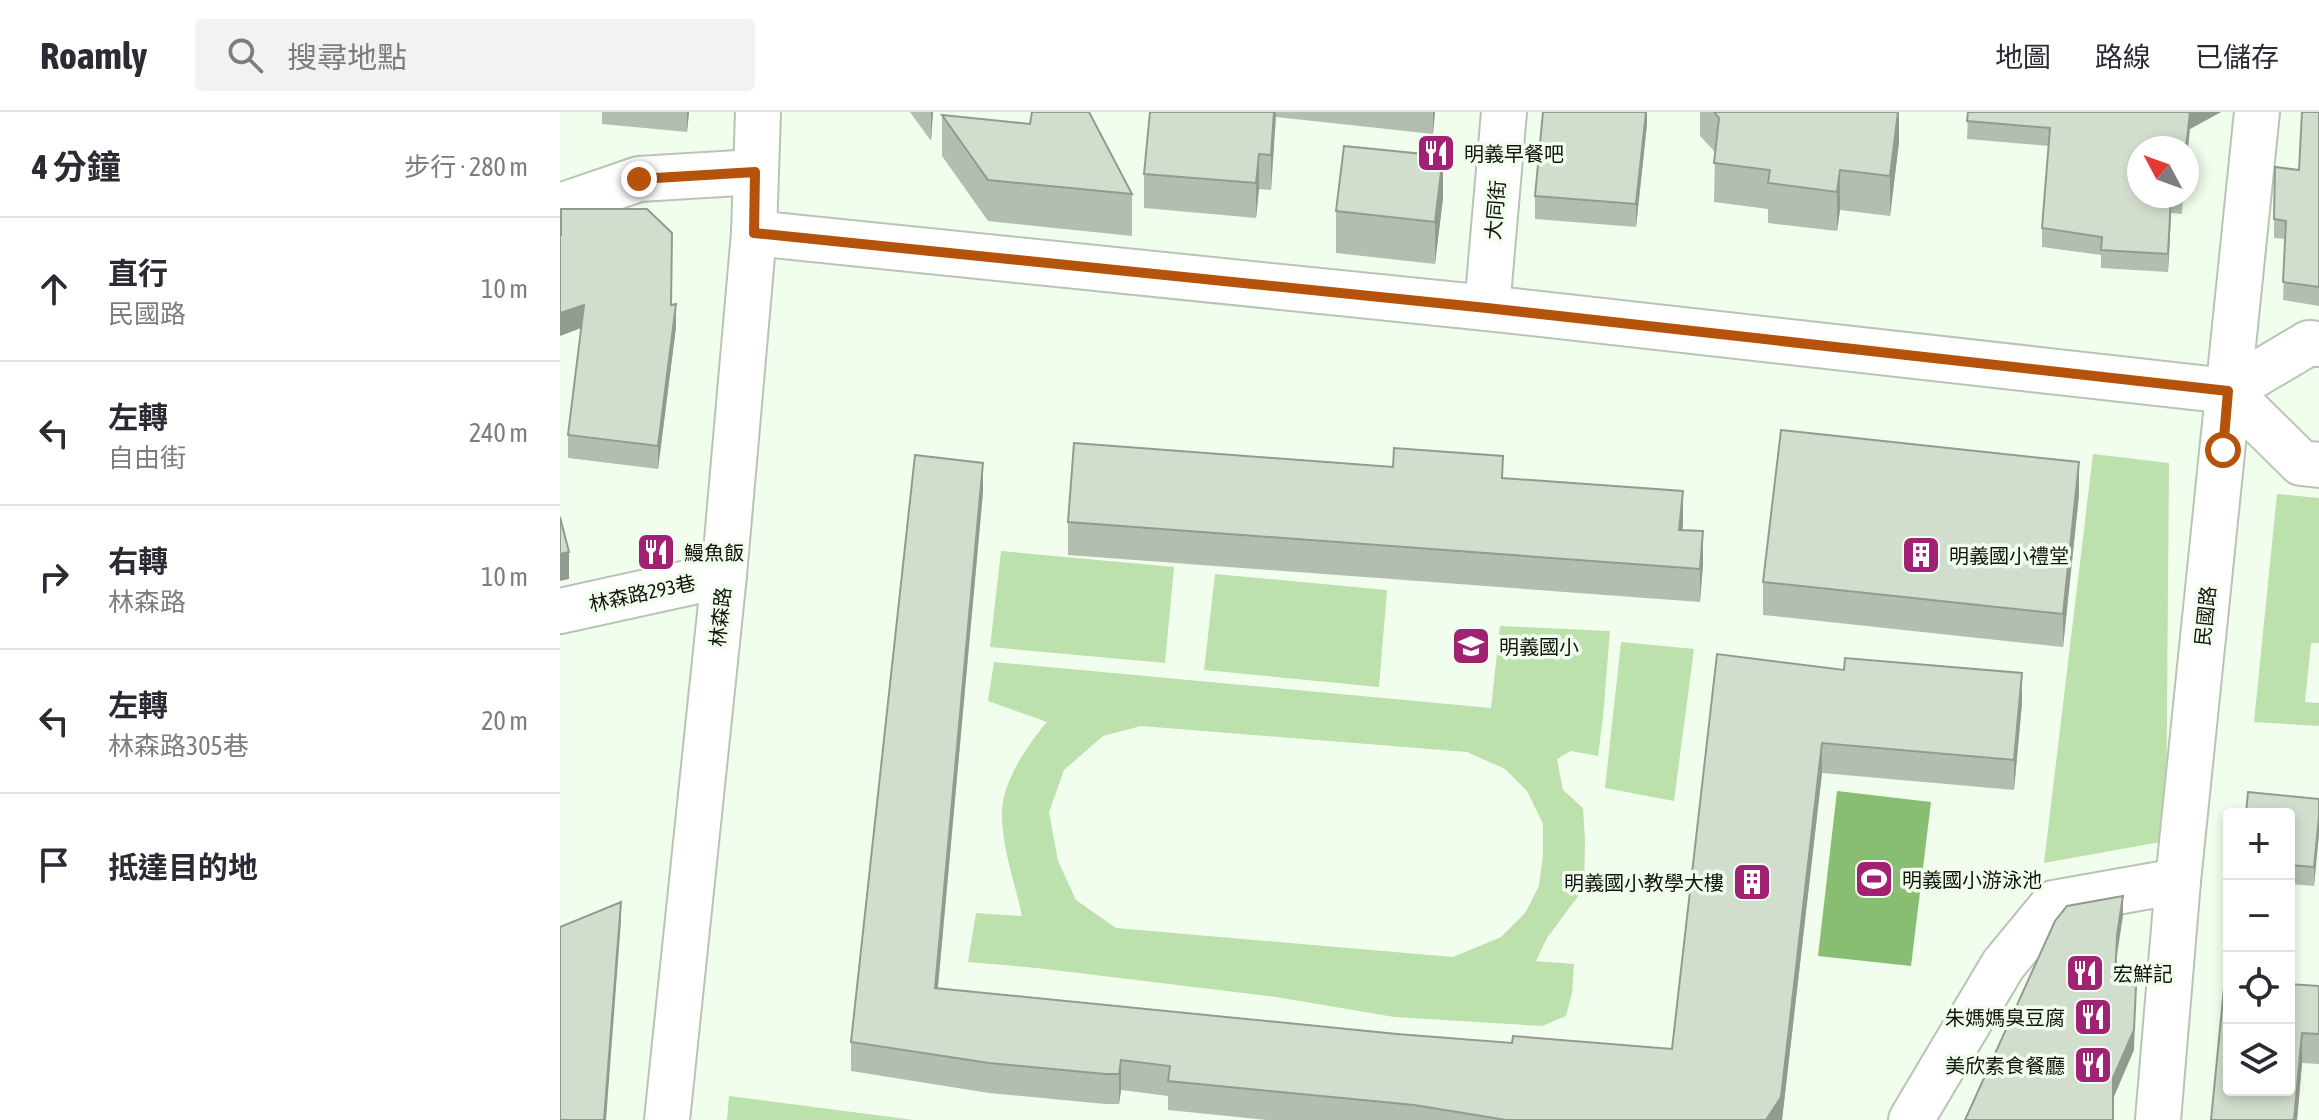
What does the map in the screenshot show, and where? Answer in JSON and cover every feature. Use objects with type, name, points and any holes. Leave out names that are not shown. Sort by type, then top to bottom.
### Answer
[{"type":"street","name":"林森路","points":[[667,1120],[724,575],[754,233],[758,112]]},
{"type":"street","name":"大同街","points":[[1487,308],[1504,112]]},
{"type":"street","name":"民國路","points":[[2158,1120],[2178,881],[2257,112]]},
{"type":"street","points":[[560,206],[639,179],[755,172]]},
{"type":"street","points":[[754,233],[1487,308],[2228,391],[2310,464]]},
{"type":"street","points":[[2228,391],[2309,343],[2319,344]]},
{"type":"street","name":"林森路293巷","points":[[560,611],[724,575]]},
{"type":"street","points":[[1911,1120],[2003,965],[2054,903],[2178,881]]},
{"type":"shaded area","points":[[2093,454],[2169,463],[2166,841],[2044,863]]},
{"type":"shaded area","points":[[2277,494],[2319,498],[2319,643],[2311,643],[2305,702],[2319,703],[2319,726],[2254,722]]},
{"type":"shaded area","points":[[1001,551],[1174,567],[1165,663],[990,647]]},
{"type":"shaded area","points":[[1215,574],[1387,590],[1379,687],[1204,670]]},
{"type":"shaded area","points":[[1500,626],[1610,631],[1598,756],[1571,751],[1557,759],[1563,790],[1583,808],[1584,888],[1547,938],[1536,961],[1574,964],[1572,993],[1566,1016],[1542,1026],[1394,1017],[1276,997],[968,962],[976,913],[1022,916],[1004,837],[1003,799],[1018,764],[1047,722],[988,701],[994,662],[1491,708]],"holes":[[[1141,726],[1467,752],[1505,769],[1527,791],[1543,824],[1543,855],[1539,886],[1525,913],[1501,937],[1453,957],[1116,928],[1076,900],[1058,861],[1049,812],[1064,770],[1103,736]]]},
{"type":"shaded area","points":[[1621,642],[1694,649],[1674,801],[1605,788]]},
{"type":"shaded area","name":"明義國小游泳池","points":[[1837,791],[1931,802],[1911,966],[1818,956]]},
{"type":"shaded area","points":[[729,1096],[914,1120],[727,1120]]},
{"type":"building","points":[[1032,112],[1089,112],[1132,194],[988,180],[942,115],[1030,124]]},
{"type":"building","points":[[1150,112],[1274,112],[1271,155],[1259,154],[1256,183],[1144,174]]},
{"type":"building","points":[[1543,112],[1646,112],[1636,204],[1535,196]]},
{"type":"building","points":[[1714,112],[1898,112],[1890,176],[1840,170],[1837,192],[1768,183],[1770,170],[1714,163],[1719,118]]},
{"type":"building","points":[[1968,112],[2190,112],[2187,136],[2127,136],[2127,208],[2170,208],[2168,254],[2101,250],[2102,237],[2042,228],[2050,128],[1967,121]]},
{"type":"building","points":[[2302,112],[2319,112],[2319,287],[2283,282],[2286,221],[2274,219],[2275,167],[2299,170]]},
{"type":"building","points":[[1344,146],[1443,156],[1435,222],[1336,211]]},
{"type":"building","points":[[561,209],[647,209],[672,233],[671,305],[676,304],[658,446],[568,435],[584,305],[560,313]]},
{"type":"building","name":"明義國小禮堂","points":[[1781,430],[2079,462],[2063,614],[1763,582]]},
{"type":"building","points":[[1074,443],[1393,467],[1394,448],[1503,456],[1502,478],[1683,491],[1679,530],[1703,531],[1700,569],[1068,522]]},
{"type":"building","points":[[915,455],[983,463],[935,988],[1397,1034],[1512,1043],[1513,1036],[1672,1049],[1717,654],[1844,670],[1845,658],[2022,673],[2014,760],[1822,743],[1781,1097],[1766,1120],[1506,1120],[1414,1105],[1168,1081],[1170,1066],[1121,1060],[1119,1074],[1105,1074],[989,1063],[851,1042]]},
{"type":"building","points":[[560,517],[569,552],[560,554]]},
{"type":"building","points":[[2248,792],[2319,799],[2314,867],[2295,865],[2295,808],[2247,808]]},
{"type":"building","points":[[2123,896],[2115,981],[2136,986],[2134,1030],[2113,1078],[2113,1120],[1965,1120],[2055,921],[2067,906]]},
{"type":"building","points":[[621,902],[604,1120],[560,1120],[560,927]]},
{"type":"building","points":[[2295,984],[2319,986],[2319,1034],[2302,1033],[2294,1120],[2211,1120],[2223,998],[2223,1096],[2295,1096]]},
{"type":"place","name":"明義早餐吧","points":[[1436,153]]},
{"type":"place","name":"鰻魚飯","points":[[656,552]]},
{"type":"place","name":"明義國小禮堂","points":[[1921,555]]},
{"type":"place","name":"明義國小","points":[[1471,646]]},
{"type":"place","name":"明義國小游泳池","points":[[1874,879]]},
{"type":"place","name":"明義國小教學大樓","points":[[1752,882]]},
{"type":"place","name":"宏鮮記","points":[[2085,973]]},
{"type":"place","name":"朱媽媽臭豆腐","points":[[2093,1017]]},
{"type":"place","name":"美欣素食餐廳","points":[[2093,1065]]},
{"type":"route","points":[[639,179],[755,172],[754,233],[1487,308],[2228,391],[2223,450]]}]
